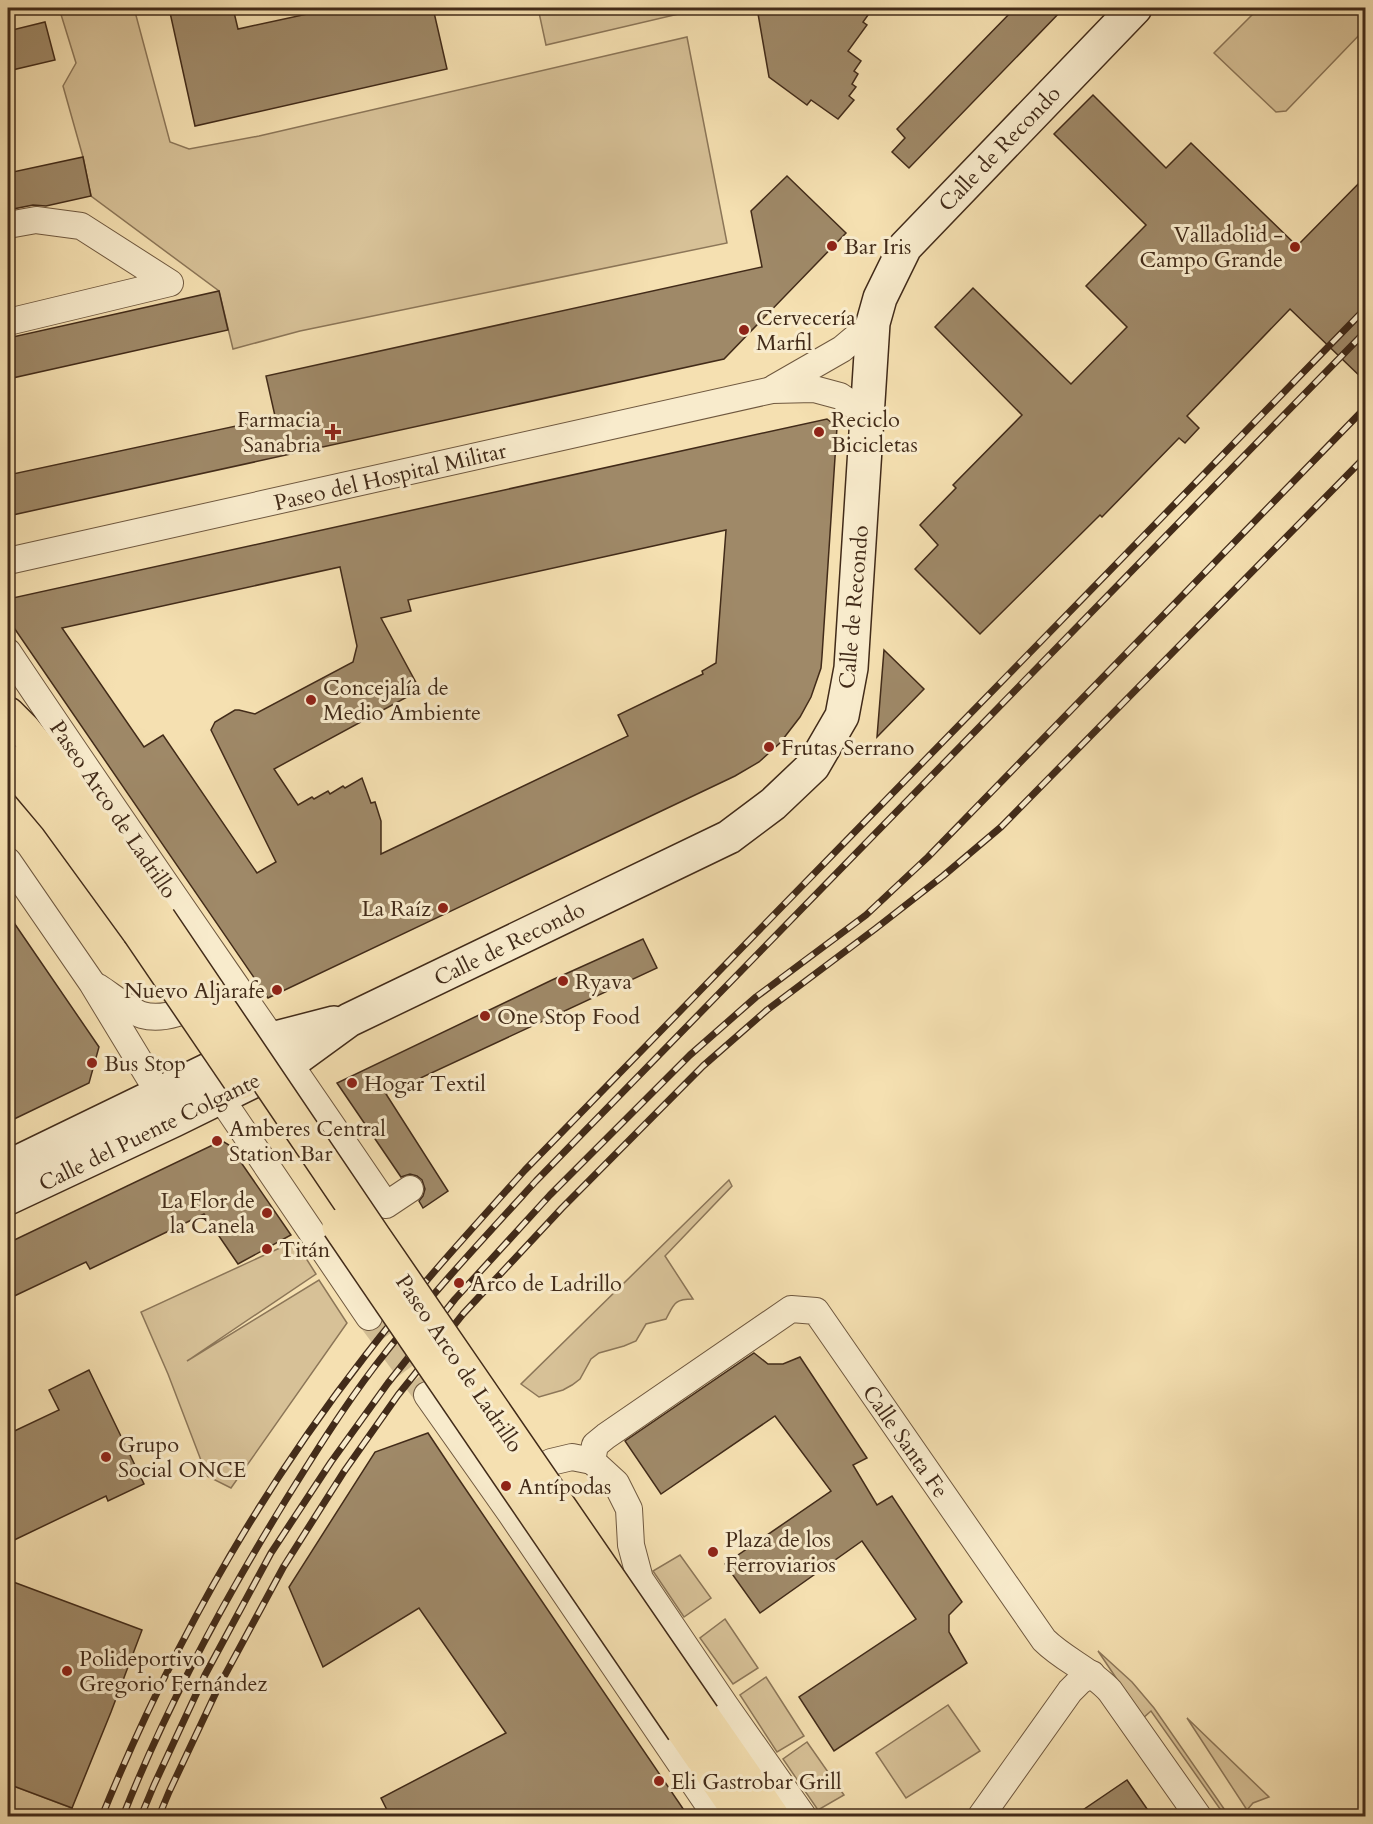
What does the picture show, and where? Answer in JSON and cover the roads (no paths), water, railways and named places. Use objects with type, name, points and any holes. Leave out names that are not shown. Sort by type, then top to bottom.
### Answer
[{"type":"main road","name":"Paseo Arco de Ladrillo","points":[[16,722],[75,795],[149,925],[693,1723],[772,1816]]},
{"type":"main road","name":"Paseo Arco de Ladrillo","points":[[8,761],[149,925]]},
{"type":"main road","name":"Paseo Arco de Ladrillo","points":[[693,1723],[742,1816]]},
{"type":"street","name":"Calle de Recondo","points":[[281,1051],[315,1027],[350,1020],[729,837],[773,804],[813,766],[842,716],[851,668],[873,323],[880,298],[905,247],[1135,8]]},
{"type":"street","points":[[8,225],[36,220],[81,226],[170,283],[8,322]]},
{"type":"street","name":"Paseo del Hospital Militar","points":[[772,390],[842,349],[873,323]]},
{"type":"street","name":"Paseo del Hospital Militar","points":[[8,561],[772,390],[814,389],[840,396],[868,415]]},
{"type":"street","name":"Paseo Arco de Ladrillo","points":[[8,652],[386,1205],[410,1190]]},
{"type":"street","name":"Paseo Arco de Ladrillo","points":[[8,700],[16,722]]},
{"type":"street","points":[[8,861],[92,983],[167,1107]]},
{"type":"street","points":[[92,983],[140,1014],[156,1017],[177,1013],[210,998],[218,988],[221,965]]},
{"type":"street","name":"Calle del Puente Colgante","points":[[8,1167],[167,1107],[220,1097],[281,1051]]},
{"type":"street","name":"Calle del Puente Colgante","points":[[8,1198],[167,1107],[281,1051]]},
{"type":"street","points":[[220,1097],[369,1317]]},
{"type":"street","name":"Calle Santa Fe","points":[[592,1461],[595,1445],[606,1436],[791,1308],[816,1311],[1044,1640],[1056,1653],[1092,1674],[1110,1691],[1198,1816]]},
{"type":"street","name":"Paseo Arco de Ladrillo","points":[[427,1395],[716,1816]]},
{"type":"street","points":[[551,1462],[572,1457],[592,1461],[616,1483],[629,1509],[631,1545],[640,1579],[803,1816]]},
{"type":"street","points":[[986,1814],[1070,1691],[1092,1674]]},
{"type":"tunnel","points":[[369,1317],[427,1395]]},
{"type":"railway","points":[[102,1816],[156,1695],[218,1577],[287,1464],[325,1409],[403,1308],[525,1170],[1366,308]]},
{"type":"railway","points":[[123,1816],[178,1693],[241,1575],[340,1414],[414,1318],[536,1181],[1366,331]]},
{"type":"railway","points":[[141,1816],[205,1675],[271,1553],[331,1462],[388,1383],[455,1299],[550,1195],[690,1055],[756,997],[866,915],[928,857],[1366,407]]},
{"type":"railway","points":[[159,1816],[219,1686],[284,1566],[343,1473],[398,1395],[463,1314],[562,1208],[703,1066],[767,1010],[943,876],[1001,827],[1366,456]]},
{"type":"place","name":"Bar Iris","points":[[832,246]]},
{"type":"place","name":"Valladolid - Campo Grande","points":[[1295,247]]},
{"type":"place","name":"Cervecería Marfil","points":[[744,330]]},
{"type":"place","name":"Farmacia Sanabria","points":[[333,432]]},
{"type":"place","name":"Reciclo Bicicletas","points":[[819,432]]},
{"type":"place","name":"Concejalía de Medio Ambiente","points":[[311,700]]},
{"type":"place","name":"Frutas Serrano","points":[[769,747]]},
{"type":"place","name":"La Raíz","points":[[443,908]]},
{"type":"place","name":"Ryava","points":[[563,981]]},
{"type":"place","name":"Nuevo Aljarafe","points":[[277,990]]},
{"type":"place","name":"One Stop Food","points":[[485,1016]]},
{"type":"place","name":"Bus Stop","points":[[92,1063]]},
{"type":"place","name":"Hogar Textil","points":[[352,1083]]},
{"type":"place","name":"Amberes Central Station Bar","points":[[217,1141]]},
{"type":"place","name":"La Flor de la Canela","points":[[267,1213]]},
{"type":"place","name":"Titán","points":[[267,1249]]},
{"type":"place","name":"Arco de Ladrillo","points":[[459,1283]]},
{"type":"place","name":"Grupo Social ONCE","points":[[106,1457]]},
{"type":"place","name":"Antípodas","points":[[506,1486]]},
{"type":"place","name":"Plaza de los Ferroviarios","points":[[713,1552]]},
{"type":"place","name":"Polideportivo Gregorio Fernández","points":[[67,1671]]},
{"type":"place","name":"Eli Gastrobar Grill","points":[[659,1781]]}]
